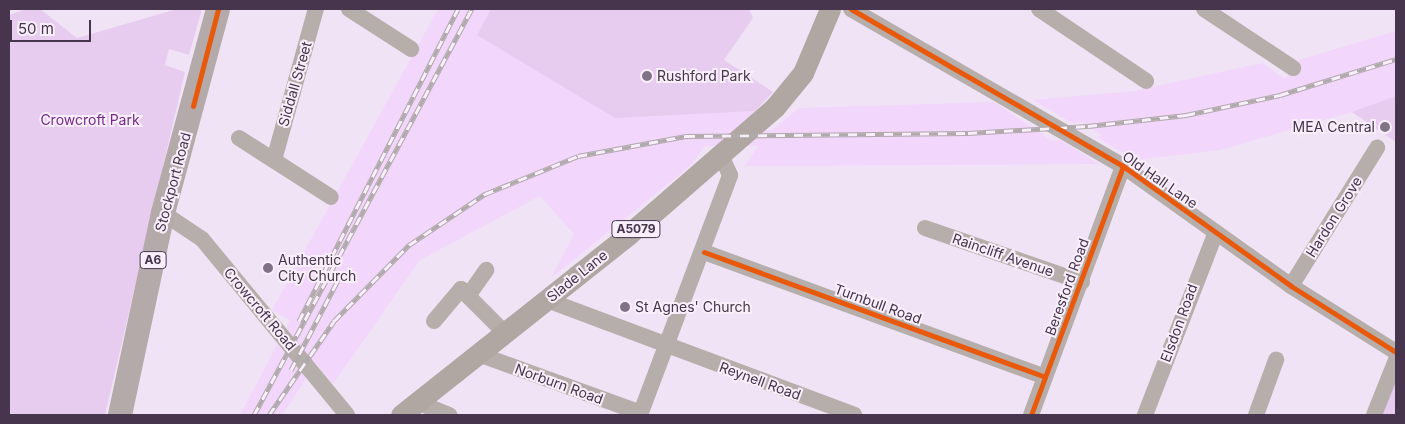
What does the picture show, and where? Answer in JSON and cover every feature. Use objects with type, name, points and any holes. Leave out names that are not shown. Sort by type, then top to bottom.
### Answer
[{"type":"highway","name":"Stockport Road","points":[[120,415],[163,213],[218,9]]},
{"type":"main road","name":"Slade Lane","points":[[409,409],[547,300],[721,156],[789,93],[814,53],[830,9]]},
{"type":"street","name":"Siddall Street","points":[[274,160],[316,9]]},
{"type":"street","points":[[349,9],[411,49]]},
{"type":"street","name":"Old Hall Lane","points":[[851,9],[1123,166],[1291,286],[1394,349]]},
{"type":"street","points":[[1038,9],[1146,82]]},
{"type":"street","points":[[1204,9],[1293,68]]},
{"type":"street","points":[[239,138],[331,197]]},
{"type":"street","name":"Hardon Grove","points":[[1291,286],[1377,148]]},
{"type":"street","points":[[640,414],[704,252],[730,175],[721,156]]},
{"type":"street","name":"Beresford Road","points":[[1031,415],[1082,282],[1123,166]]},
{"type":"street","name":"Crowcroft Road","points":[[163,213],[180,220],[202,239],[347,415]]},
{"type":"street","name":"Raincliff Avenue","points":[[925,228],[1082,282]]},
{"type":"street","name":"Elsdon Road","points":[[1145,415],[1216,232]]},
{"type":"street","name":"Turnbull Road","points":[[704,252],[1045,377]]},
{"type":"street","points":[[468,296],[486,270]]},
{"type":"street","points":[[434,321],[461,289],[504,333]]},
{"type":"street","name":"Reynell Road","points":[[547,300],[667,347],[854,415]]},
{"type":"street","points":[[1374,415],[1394,349]]},
{"type":"street","name":"Norburn Road","points":[[478,354],[640,414]]},
{"type":"street","points":[[1256,415],[1276,372]]},
{"type":"street","points":[[409,409],[450,415]]},
{"type":"shaded area","points":[[438,9],[491,9],[477,35],[711,110],[755,111],[737,130],[772,130],[799,108],[994,102],[1052,141],[1060,140],[1099,164],[745,166],[758,146],[705,146],[689,167],[551,278],[574,234],[540,196],[420,260],[333,384],[316,364],[282,415],[240,415],[290,320],[272,310]]},
{"type":"shaded area","points":[[1396,31],[1396,142],[1352,112],[1220,150],[1135,160],[1096,137],[1102,136],[1082,122],[1072,123],[1033,100],[1134,91],[1262,63],[1285,79],[1299,60]]},
{"type":"green space","name":"Crowcroft Park","points":[[26,9],[40,9],[77,38],[177,9],[202,9],[189,55],[169,49],[165,65],[185,72],[105,415],[9,415],[9,15]]},
{"type":"green space","name":"Rushford Park","points":[[491,9],[749,9],[753,18],[724,60],[773,92],[755,111],[615,118],[477,35]]},
{"type":"green space","name":"MEA Central","points":[[1396,96],[1396,142],[1352,112]]},
{"type":"green space","points":[[1396,376],[1396,415],[1380,415]]},
{"type":"railway","points":[[299,321],[458,9]]},
{"type":"railway","points":[[254,415],[472,9]]},
{"type":"railway","points":[[269,415],[334,321],[409,245],[485,194],[578,156],[686,136],[968,133],[1088,126],[1186,115],[1280,95],[1396,59]]},
{"type":"railway","points":[[291,370],[338,280]]},
{"type":"cycle path","points":[[193,106],[218,9]]},
{"type":"cycle path","points":[[851,9],[1123,166],[1291,286],[1396,352]]},
{"type":"cycle path","points":[[1031,415],[1123,166]]},
{"type":"cycle path","points":[[704,252],[1045,377]]},
{"type":"place","name":"Rushford Park","points":[[647,76]]},
{"type":"place","name":"MEA Central","points":[[1385,127]]},
{"type":"place","name":"Authentic City Church","points":[[268,268]]},
{"type":"place","name":"St Agnes' Church","points":[[625,307]]}]
